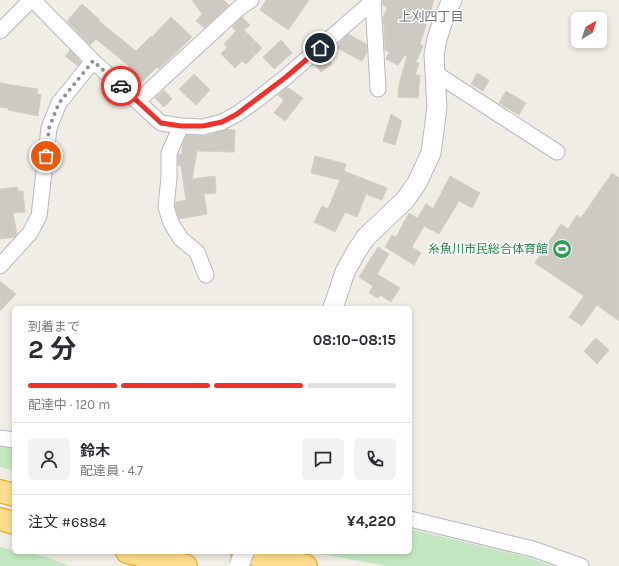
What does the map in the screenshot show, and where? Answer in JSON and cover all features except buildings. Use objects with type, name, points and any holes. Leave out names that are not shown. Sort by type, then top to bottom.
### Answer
[{"type":"highway","points":[[0,491],[12,494]]},
{"type":"highway","points":[[0,519],[12,522]]},
{"type":"highway","points":[[135,554],[186,566]]},
{"type":"highway","points":[[252,554],[306,566]]},
{"type":"street","points":[[0,31],[32,0],[93,61],[161,123],[181,126],[203,126],[222,122],[237,114],[286,77],[374,1]]},
{"type":"street","points":[[138,101],[239,8],[251,0]]},
{"type":"street","points":[[334,306],[345,272],[356,252],[366,237],[406,200],[417,183],[431,153],[437,106],[434,55],[443,20],[452,0]]},
{"type":"street","points":[[374,1],[378,89]]},
{"type":"street","points":[[0,266],[30,233],[38,216],[49,128],[59,103],[93,61]]},
{"type":"street","points":[[435,73],[557,152]]},
{"type":"street","points":[[181,126],[169,153],[169,177],[166,207],[171,223],[181,239],[197,252],[206,275]]},
{"type":"street","points":[[0,438],[12,440]]},
{"type":"street","points":[[412,519],[533,549],[581,566]]},
{"type":"street","points":[[239,566],[242,554]]},
{"type":"green space","points":[[0,445],[12,447],[12,470],[0,467]]},
{"type":"green space","points":[[412,529],[527,557],[552,566],[387,566],[322,554],[412,554]]},
{"type":"green space","points":[[0,547],[12,550],[12,554],[33,554],[55,560],[69,566],[0,566]]},
{"type":"way so far","points":[[46,156],[49,128],[59,103],[93,61],[121,86]]},
{"type":"place","name":"糸魚川市民総合体育館","points":[[562,249]]},
{"type":"district","name":"上刈四丁目","points":[[431,16]]},
{"type":"route","points":[[121,86],[161,123],[181,126],[203,126],[222,122],[237,114],[286,77],[320,48]]}]
